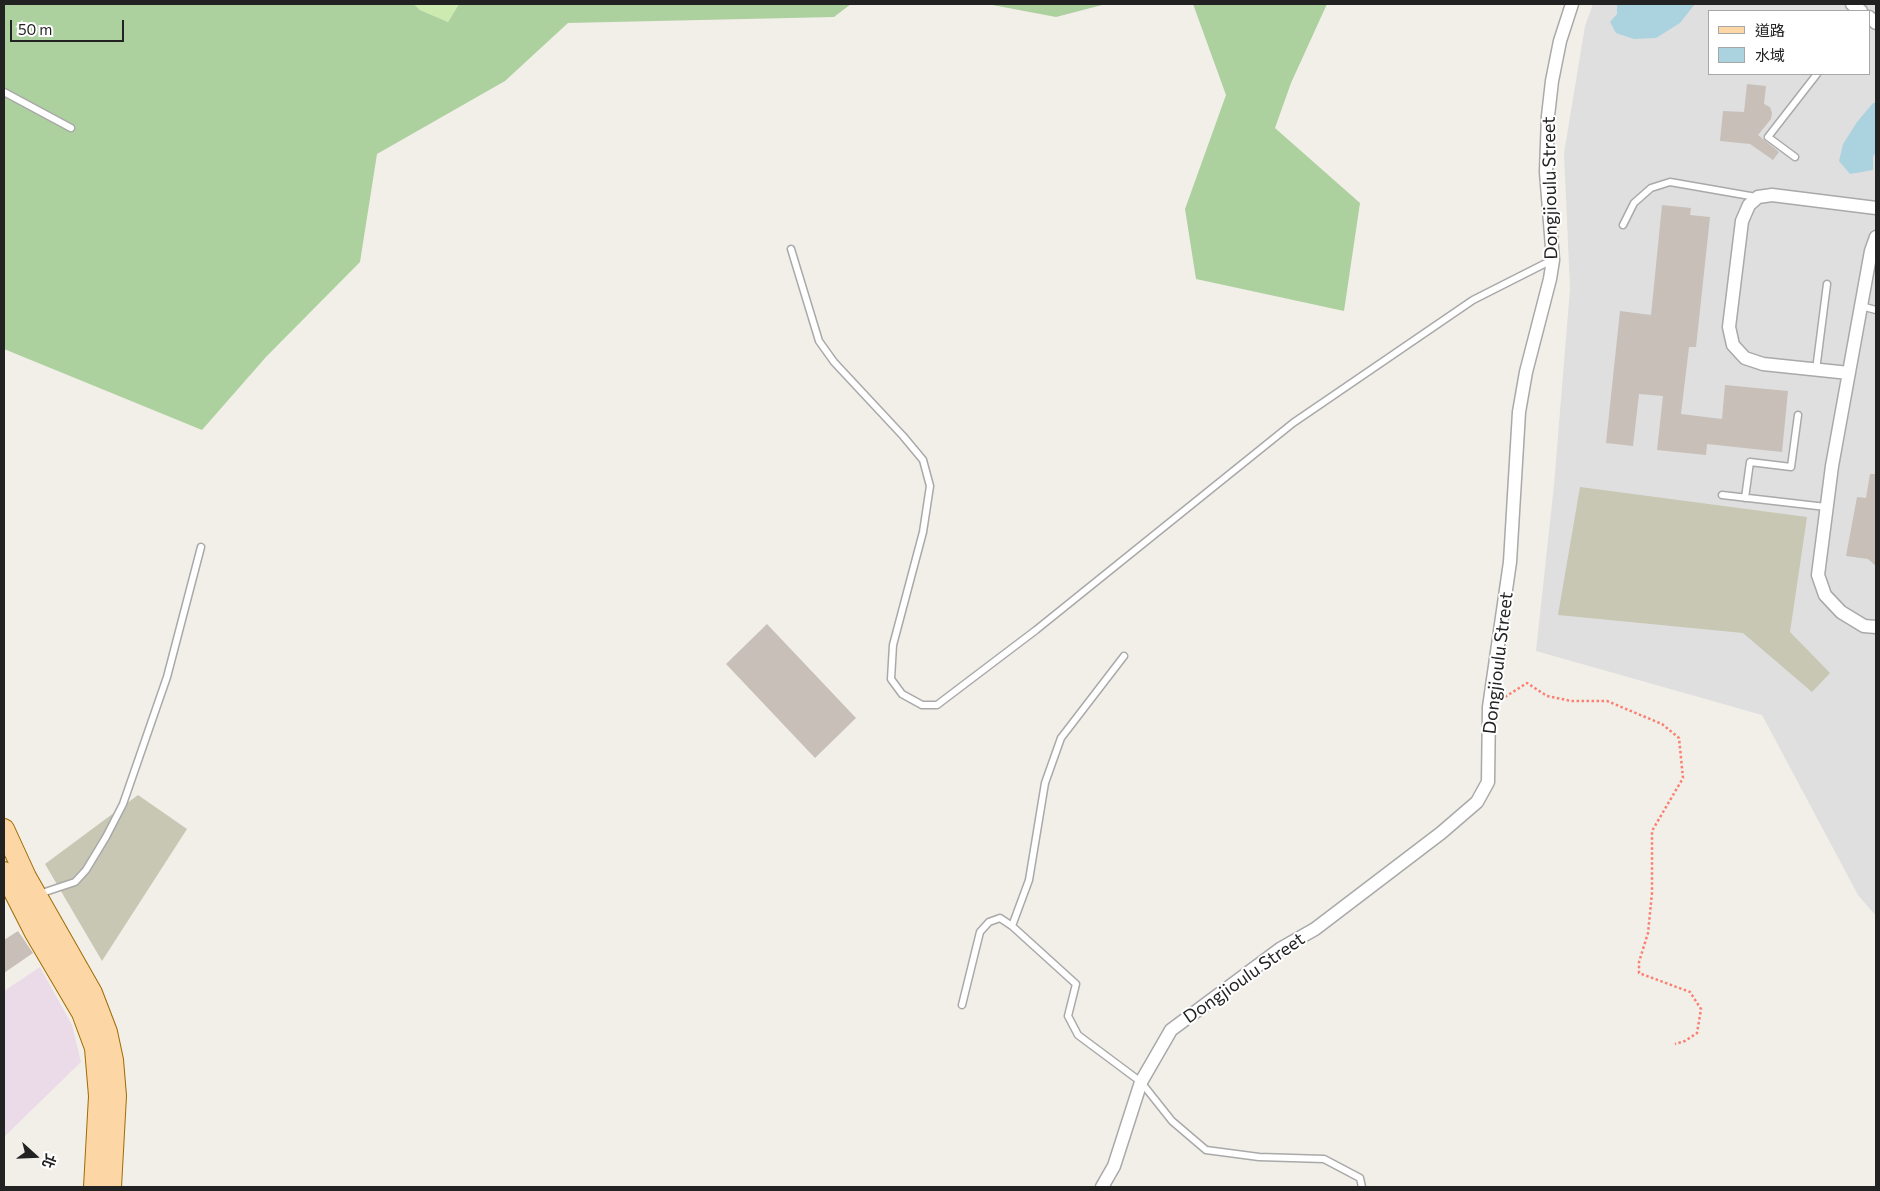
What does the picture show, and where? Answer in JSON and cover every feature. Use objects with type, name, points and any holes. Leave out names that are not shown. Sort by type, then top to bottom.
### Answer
[{"type":"main road","points":[[4,829],[36,896],[92,993],[107,1032],[113,1060],[116,1096],[111,1187]]},
{"type":"main road","points":[[4,872],[35,933],[82,1013],[96,1048],[99,1096],[94,1187]]},
{"type":"street","name":"Dongjioulu Street","points":[[1102,1187],[1114,1166],[1141,1082],[1171,1030],[1280,949],[1315,929],[1441,833],[1477,802],[1488,782],[1489,707],[1510,562],[1519,412],[1526,372],[1550,279],[1553,260],[1546,172],[1548,116],[1554,73],[1572,4]]},
{"type":"street","points":[[1849,373],[1763,364],[1745,358],[1733,345],[1728,327],[1742,221],[1749,205],[1758,197],[1772,195],[1876,208]]},
{"type":"street","points":[[1876,237],[1870,251],[1826,507],[1818,575],[1825,595],[1841,612],[1864,626],[1876,627]]},
{"type":"lane","points":[[1795,157],[1768,137],[1816,75]]},
{"type":"lane","points":[[4,92],[71,128]]},
{"type":"lane","points":[[1623,225],[1634,203],[1651,188],[1670,182],[1758,197]]},
{"type":"lane","points":[[791,250],[819,340],[834,362],[923,460],[930,486],[923,532],[893,645],[891,679],[902,694],[922,705],[937,705],[1036,630],[1293,423],[1473,300],[1553,260]]},
{"type":"lane","points":[[1816,370],[1827,284]]},
{"type":"lane","points":[[1861,306],[1876,310]]},
{"type":"lane","points":[[1745,498],[1750,462],[1791,467],[1798,415]]},
{"type":"lane","points":[[1722,496],[1826,507]]},
{"type":"lane","points":[[36,896],[75,882],[86,870],[123,804],[167,677],[201,547]]},
{"type":"lane","points":[[1012,926],[1029,880],[1045,783],[1061,738],[1124,656]]},
{"type":"lane","points":[[962,1005],[980,932],[989,922],[1000,918],[1012,926],[1076,984],[1068,1016],[1078,1035],[1141,1082],[1172,1121],[1206,1150],[1259,1157],[1324,1159],[1360,1178],[1362,1187]]},
{"type":"path","points":[[1489,707],[1527,683],[1547,696],[1571,701],[1607,701],[1662,724],[1679,738],[1683,778],[1664,808],[1652,832],[1650,913],[1648,933],[1639,962],[1639,974],[1690,992],[1701,1009],[1697,1032],[1685,1041],[1675,1044]]},
{"type":"shaded area","points":[[1593,4],[1876,4],[1876,916],[1858,895],[1762,715],[1536,651],[1554,485],[1570,289],[1564,153],[1585,26]]},
{"type":"shaded area","points":[[1580,487],[1807,517],[1790,632],[1830,673],[1812,692],[1743,633],[1558,615]]},
{"type":"shaded area","points":[[138,795],[187,829],[102,961],[45,864]]},
{"type":"shaded area","points":[[40,967],[72,1025],[81,1062],[4,1137],[4,991]]},
{"type":"green space","points":[[4,4],[414,4],[420,10],[448,22],[459,4],[851,4],[834,17],[568,23],[505,81],[377,154],[360,262],[266,357],[202,430],[4,349]]},
{"type":"green space","points":[[414,4],[459,4],[448,22],[420,10]]},
{"type":"green space","points":[[987,4],[1106,4],[1056,17]]},
{"type":"green space","points":[[1193,4],[1327,4],[1291,83],[1275,128],[1360,203],[1344,311],[1196,279],[1185,209],[1226,95]]},
{"type":"water","points":[[1617,4],[1695,4],[1680,23],[1656,38],[1634,39],[1616,33],[1610,22],[1617,14]]},
{"type":"water","points":[[1873,103],[1876,103],[1876,153],[1873,156],[1873,170],[1850,174],[1839,161],[1843,144],[1857,122]]},
{"type":"building","points":[[1747,84],[1766,86],[1764,104],[1770,107],[1772,113],[1771,119],[1758,135],[1779,152],[1773,160],[1750,144],[1720,141],[1723,111],[1744,112]]},
{"type":"building","points":[[1662,205],[1691,208],[1690,215],[1710,217],[1696,347],[1689,347],[1681,414],[1722,419],[1725,385],[1788,391],[1782,452],[1707,444],[1706,455],[1657,450],[1663,396],[1639,394],[1633,446],[1606,443],[1620,311],[1651,315]]},
{"type":"building","points":[[1870,474],[1876,474],[1876,566],[1868,559],[1846,556],[1857,497],[1866,498]]},
{"type":"building","points":[[767,624],[856,718],[815,758],[726,664]]},
{"type":"building","points":[[18,931],[33,953],[4,973],[4,940]]}]
